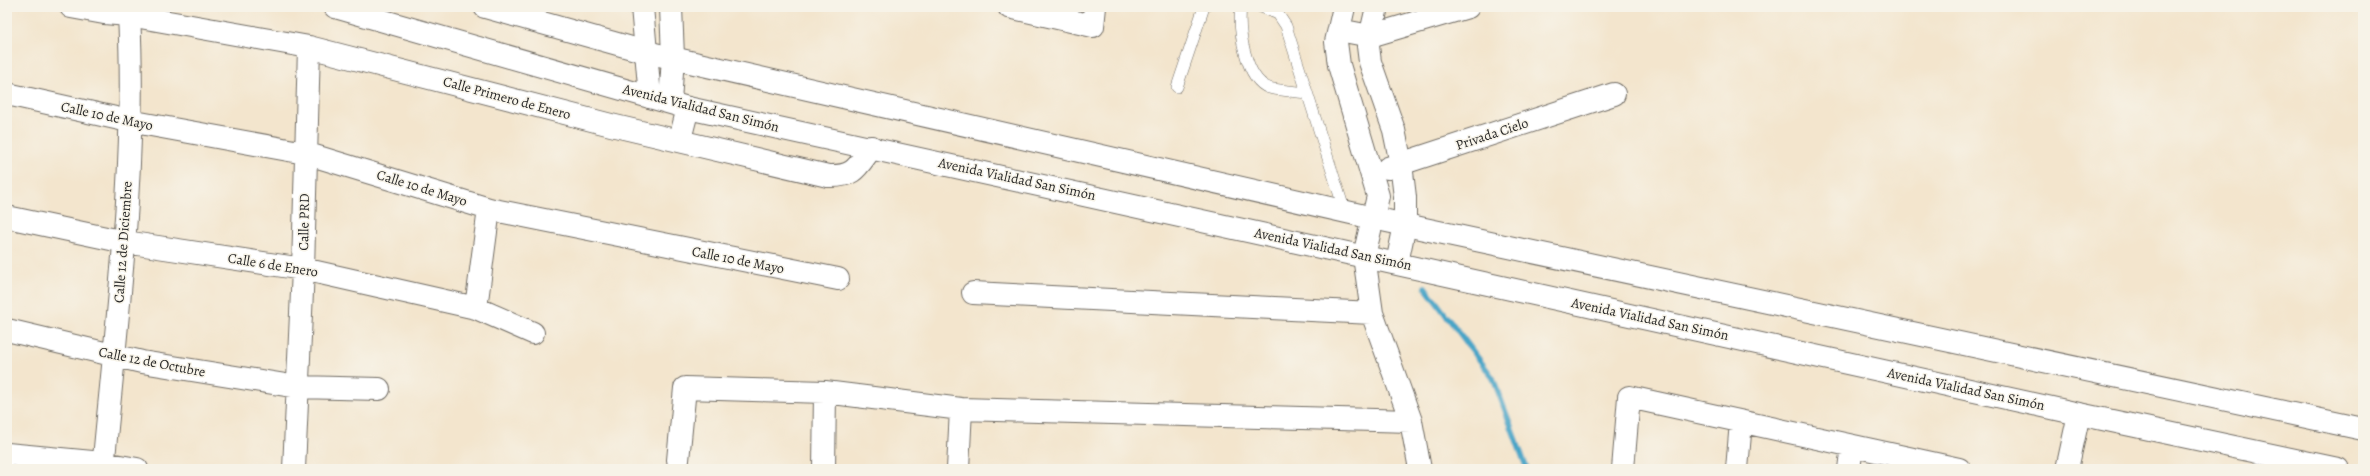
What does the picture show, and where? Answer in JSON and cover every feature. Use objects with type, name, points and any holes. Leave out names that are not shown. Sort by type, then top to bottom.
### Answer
[{"type":"street","name":"Calle Primero de Enero","points":[[71,7],[104,13],[126,11],[310,47],[611,125],[828,176],[844,177],[856,168],[872,147]]},
{"type":"street","name":"Avenida Vialidad San Simón","points":[[334,7],[669,102],[2079,414],[2338,469]]},
{"type":"street","points":[[485,7],[646,52],[1345,212],[2363,429]]},
{"type":"street","points":[[642,7],[646,52],[669,102],[680,140]]},
{"type":"street","points":[[669,102],[673,57],[671,7]]},
{"type":"street","points":[[1009,7],[1094,16]]},
{"type":"street","points":[[1344,7],[1336,42],[1339,65],[1378,196],[1364,256],[1372,313],[1411,421],[1420,469]]},
{"type":"street","points":[[1377,7],[1368,46],[1370,62],[1394,130],[1401,164],[1405,198],[1405,225],[1397,263]]},
{"type":"street","points":[[1339,30],[1370,36],[1468,7]]},
{"type":"street","name":"Calle 12 de Diciembre","points":[[103,466],[125,242],[131,60],[126,11]]},
{"type":"street","name":"Calle PRD","points":[[294,469],[303,269],[310,47]]},
{"type":"street","name":"Calle 10 de Mayo","points":[[7,94],[129,121],[306,153],[489,209],[838,279]]},
{"type":"street","name":"Privada Cielo","points":[[1370,172],[1401,164],[1614,94]]},
{"type":"street","points":[[476,308],[489,209]]},
{"type":"street","name":"Calle 6 de Enero","points":[[7,217],[125,242],[303,269],[476,308],[533,333]]},
{"type":"street","points":[[973,293],[1372,313]]},
{"type":"street","name":"Calle 12 de Octubre","points":[[7,330],[142,362],[298,387],[379,390]]},
{"type":"street","points":[[678,460],[685,388],[825,392],[962,409],[1411,421]]},
{"type":"street","points":[[824,469],[825,392]]},
{"type":"street","points":[[1623,469],[1629,398],[1959,469]]},
{"type":"street","points":[[958,469],[962,409]]},
{"type":"street","points":[[2067,469],[2079,414]]},
{"type":"street","points":[[1737,469],[1741,422]]},
{"type":"street","points":[[1849,469],[1852,446]]},
{"type":"street","points":[[7,454],[137,469]]},
{"type":"lane","points":[[1177,87],[1204,7]]},
{"type":"lane","points":[[1241,7],[1239,24],[1252,73],[1269,88],[1306,93]]},
{"type":"lane","points":[[1261,7],[1278,14],[1286,26],[1345,212]]},
{"type":"waterway","points":[[1425,287],[1493,378],[1527,469]]}]
